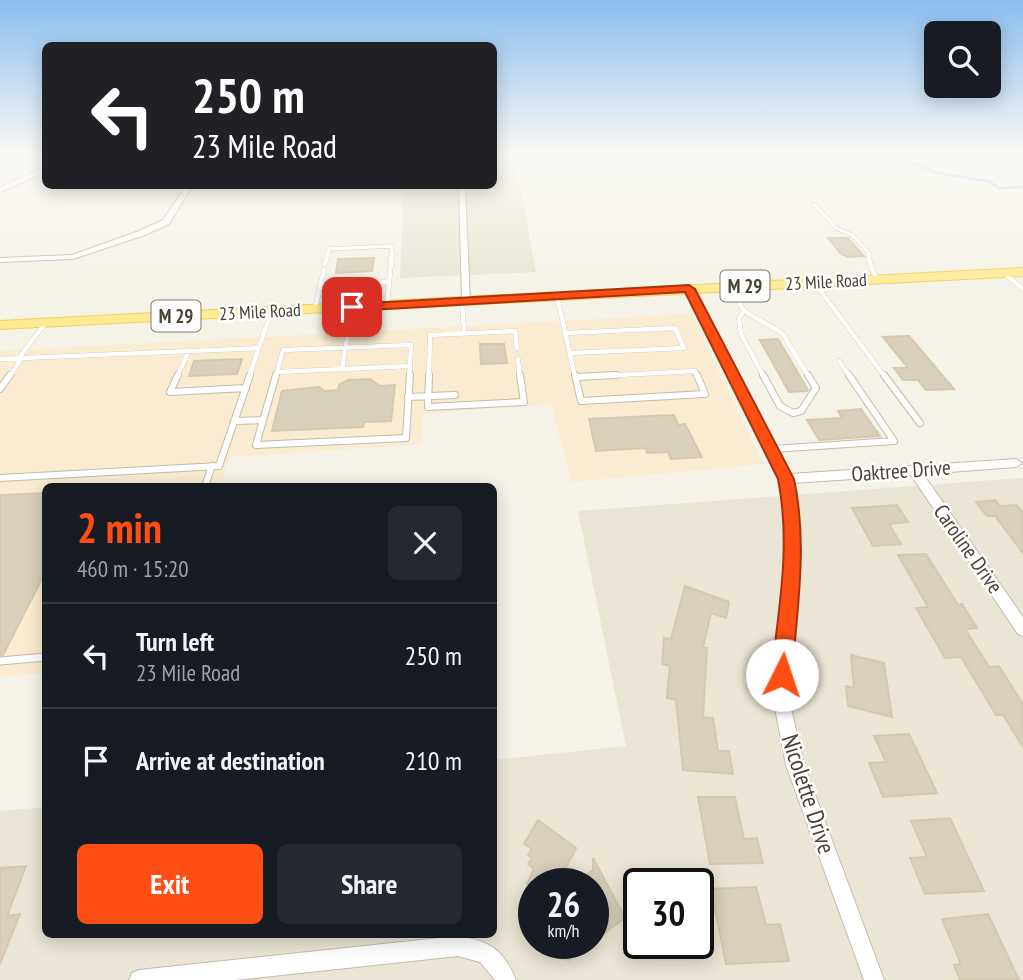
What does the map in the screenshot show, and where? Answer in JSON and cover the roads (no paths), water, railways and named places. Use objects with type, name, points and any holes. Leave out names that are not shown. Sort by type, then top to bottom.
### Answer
[{"type":"main road","name":"23 Mile Road","points":[[0,325],[1023,272]]},
{"type":"street","points":[[0,260],[73,257],[166,222],[180,201]]},
{"type":"street","points":[[462,201],[464,302]]},
{"type":"street","name":"Nicolette Drive","points":[[689,289],[786,479],[792,507],[794,548],[782,675],[787,734],[795,765],[874,980]]},
{"type":"street","name":"Oaktree Drive","points":[[786,479],[1016,463]]},
{"type":"street","name":"Caroline Drive","points":[[914,470],[1023,629]]},
{"type":"street","points":[[139,980],[458,946],[485,953],[498,962],[506,980]]},
{"type":"lane","points":[[814,204],[836,228],[852,235],[870,254],[871,268],[877,279]]},
{"type":"lane","points":[[325,264],[328,249],[392,246],[387,305]]},
{"type":"lane","points":[[315,309],[324,270]]},
{"type":"lane","points":[[1004,273],[1023,289]]},
{"type":"lane","points":[[321,285],[389,282]]},
{"type":"lane","points":[[814,282],[920,423]]},
{"type":"lane","points":[[729,287],[744,311],[782,333],[816,388],[801,411],[793,413],[780,407],[741,334],[739,318],[744,311]]},
{"type":"lane","points":[[557,296],[570,353],[576,377],[582,401],[705,394],[695,371],[576,377]]},
{"type":"lane","points":[[464,302],[464,333]]},
{"type":"lane","points":[[342,369],[352,307]]},
{"type":"lane","points":[[0,478],[219,466],[271,312]]},
{"type":"lane","points":[[0,389],[47,323]]},
{"type":"lane","points":[[566,333],[675,328],[684,348],[570,353]]},
{"type":"lane","points":[[517,348],[515,331],[430,335],[428,407],[524,402],[518,359]]},
{"type":"lane","points":[[411,345],[410,366],[406,438],[256,444],[283,350],[411,345]]},
{"type":"lane","points":[[0,359],[259,348]]},
{"type":"lane","points":[[189,351],[170,392],[246,388]]},
{"type":"lane","points":[[772,449],[894,441],[839,361]]},
{"type":"lane","points":[[277,372],[410,366]]},
{"type":"lane","points":[[408,397],[455,395]]},
{"type":"lane","points":[[234,421],[263,420]]},
{"type":"lane","points":[[206,483],[212,466]]},
{"type":"lane","points":[[0,661],[42,657]]}]
